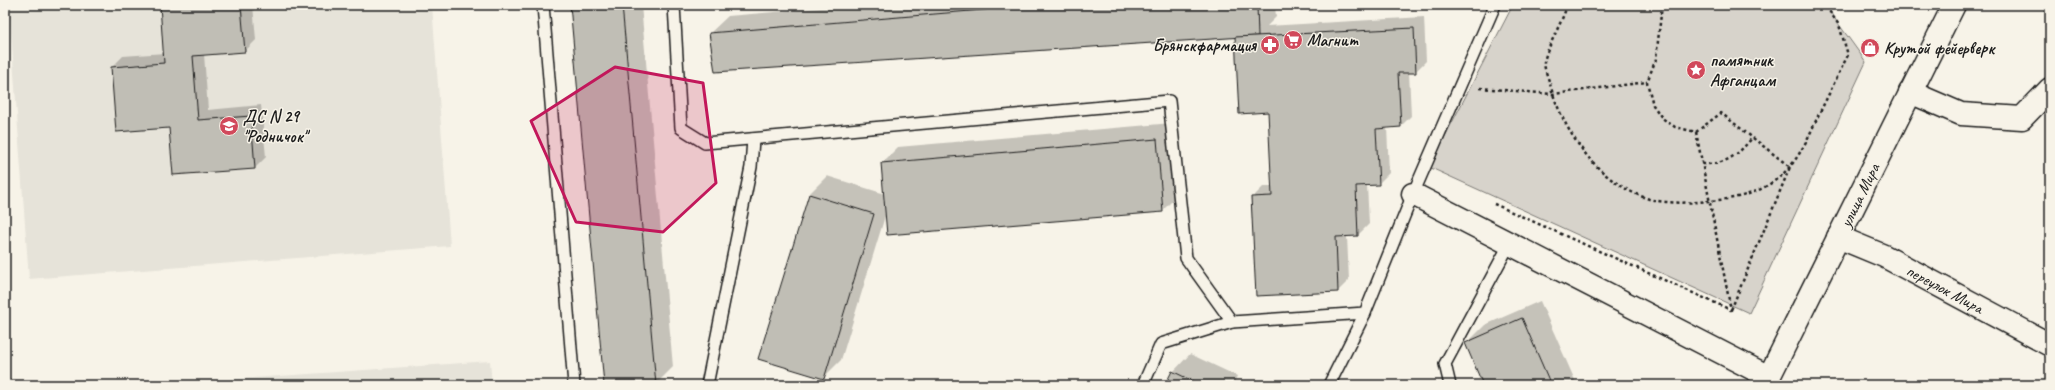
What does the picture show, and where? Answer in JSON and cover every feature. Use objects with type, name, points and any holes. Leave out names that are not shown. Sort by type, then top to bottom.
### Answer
[{"type":"street","name":"улица Мира","points":[[1767,381],[1954,5]]},
{"type":"street","points":[[1910,92],[1961,114],[2022,118],[2050,89]]},
{"type":"street","points":[[1413,194],[1767,381]]},
{"type":"street","name":"переулок Мира","points":[[1838,237],[1884,256],[2050,345]]},
{"type":"lane","points":[[543,5],[574,385]]},
{"type":"lane","points":[[674,5],[681,128],[705,144],[1169,101],[1186,258],[1232,322]]},
{"type":"lane","points":[[1329,385],[1365,313],[1413,194],[1495,5]]},
{"type":"lane","points":[[707,385],[751,167],[753,139]]},
{"type":"lane","points":[[1450,385],[1445,364],[1510,244]]},
{"type":"lane","points":[[1143,385],[1161,344],[1232,322],[1365,313]]},
{"type":"path","points":[[1567,5],[1544,63],[1563,121],[1581,147],[1609,177],[1626,188],[1649,199],[1693,203],[1744,196],[1760,190],[1777,179],[1799,156],[1848,55],[1839,25],[1825,5]]},
{"type":"path","points":[[1662,5],[1656,59],[1647,82],[1653,105],[1662,118],[1675,127],[1696,132]]},
{"type":"path","points":[[1460,86],[1553,94],[1647,82]]},
{"type":"path","points":[[1696,132],[1721,113],[1790,167]]},
{"type":"path","points":[[1696,132],[1731,310]]},
{"type":"path","points":[[1702,164],[1715,164],[1729,159],[1740,153],[1752,138]]},
{"type":"path","points":[[1731,310],[1790,167]]},
{"type":"path","points":[[1487,201],[1731,310]]},
{"type":"highlighted area","points":[[615,67],[703,83],[716,183],[663,232],[576,222],[531,121]]},
{"type":"shaded area","name":"ДС N 29 \"Родничок\"","points":[[9,5],[432,5],[450,246],[29,279]]},
{"type":"shaded area","points":[[1513,5],[1825,5],[1866,62],[1749,313],[1429,167]]},
{"type":"shaded area","points":[[490,361],[492,385],[157,385]]},
{"type":"building","points":[[160,5],[241,5],[245,52],[193,56],[198,120],[251,116],[255,169],[173,175],[169,128],[116,132],[111,67],[164,63]]},
{"type":"building","points":[[570,5],[622,5],[656,385],[604,385]]},
{"type":"building","points":[[1042,5],[1257,5],[1258,36],[715,72],[709,33]]},
{"type":"building","points":[[1414,28],[1416,73],[1398,73],[1401,127],[1376,129],[1379,185],[1356,186],[1358,236],[1336,237],[1338,292],[1256,296],[1251,197],[1272,196],[1268,112],[1239,114],[1235,37]]},
{"type":"building","points":[[1157,139],[1163,212],[887,235],[881,163]]},
{"type":"building","points":[[809,194],[874,214],[824,379],[758,359]]},
{"type":"building","points":[[1522,318],[1551,385],[1483,385],[1465,343]]},
{"type":"building","points":[[1172,371],[1201,385],[1165,385]]},
{"type":"place","name":"Магнит","points":[[1293,40]]},
{"type":"place","name":"Брянскфармация","points":[[1270,45]]},
{"type":"place","name":"Крутой фейерверк","points":[[1870,48]]},
{"type":"place","name":"памятник Афганцам","points":[[1696,70]]},
{"type":"place","name":"ДС N 29 \"Родничок\"","points":[[229,126]]}]
